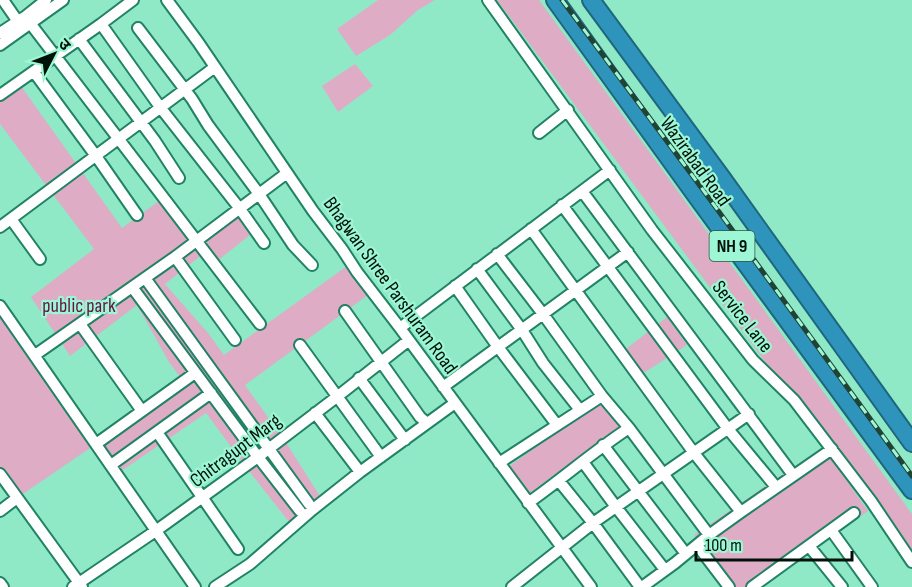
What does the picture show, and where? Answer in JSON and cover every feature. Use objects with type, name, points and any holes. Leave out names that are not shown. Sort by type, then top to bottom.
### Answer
[{"type":"highway","name":"Wazirabad Road","points":[[555,0],[912,490]]},
{"type":"highway","name":"Wazirabad Road","points":[[591,0],[912,443]]},
{"type":"street","points":[[3,0],[55,56],[261,324]]},
{"type":"street","points":[[0,45],[46,0]]},
{"type":"street","points":[[0,33],[24,24],[63,0]]},
{"type":"street","points":[[0,95],[133,0]]},
{"type":"street","name":"Bhagwan Shree Parshuram Road","points":[[167,0],[357,272],[591,587]]},
{"type":"street","name":"Service Lane","points":[[488,0],[652,230],[753,360],[794,399],[871,501],[912,562]]},
{"type":"street","points":[[101,24],[160,107],[264,243]]},
{"type":"street","points":[[138,28],[260,194],[293,245],[312,265]]},
{"type":"street","points":[[79,39],[155,141],[179,178]]},
{"type":"street","points":[[40,259],[3,223],[215,67]]},
{"type":"street","points":[[37,76],[137,215]]},
{"type":"street","points":[[538,134],[568,110]]},
{"type":"street","points":[[400,328],[610,170]]},
{"type":"street","points":[[35,355],[175,257],[287,173]]},
{"type":"street","points":[[582,191],[794,475]]},
{"type":"street","points":[[562,206],[728,429],[776,487]]},
{"type":"street","points":[[531,229],[694,453],[741,512]]},
{"type":"street","points":[[443,387],[628,252]]},
{"type":"street","points":[[497,254],[709,535]]},
{"type":"street","points":[[175,257],[235,340]]},
{"type":"street","points":[[477,269],[543,363],[580,410]]},
{"type":"street","points":[[145,278],[309,504]]},
{"type":"street","points":[[455,286],[557,425]]},
{"type":"street","points":[[132,287],[300,511]]},
{"type":"street","points":[[0,306],[195,587]]},
{"type":"street","points":[[345,311],[420,417],[427,423]]},
{"type":"street","points":[[80,324],[142,411]]},
{"type":"street","name":"Chitragupt Marg","points":[[78,586],[269,449],[409,340]]},
{"type":"street","points":[[300,345],[381,457]]},
{"type":"street","points":[[96,444],[195,373]]},
{"type":"street","points":[[359,378],[405,440]]},
{"type":"street","points":[[111,465],[210,393]]},
{"type":"street","points":[[499,463],[602,396]]},
{"type":"street","points":[[215,587],[250,564],[360,472],[455,403]]},
{"type":"street","points":[[315,413],[360,472]]},
{"type":"street","points":[[514,586],[593,523],[749,414]]},
{"type":"street","points":[[528,503],[603,445],[629,428]]},
{"type":"street","points":[[157,432],[238,549]]},
{"type":"street","points":[[603,445],[686,554]]},
{"type":"street","points":[[559,481],[641,587],[709,535],[832,449]]},
{"type":"street","points":[[583,462],[665,570]]},
{"type":"street","points":[[0,474],[78,586]]},
{"type":"street","points":[[0,511],[17,498]]},
{"type":"street","points":[[752,587],[854,513]]},
{"type":"street","points":[[831,530],[872,587]]},
{"type":"street","points":[[697,545],[729,587]]},
{"type":"street","points":[[809,546],[842,587]]},
{"type":"street","points":[[0,583],[3,587]]},
{"type":"green space","points":[[378,0],[435,0],[418,10],[390,35],[356,56],[337,29]]},
{"type":"green space","points":[[497,0],[539,0],[912,514],[912,560]]},
{"type":"green space","points":[[355,64],[373,86],[338,112],[322,86]]},
{"type":"green space","name":"public park","points":[[21,86],[122,228],[163,198],[197,243],[243,213],[255,231],[211,266],[203,254],[165,284],[224,355],[351,263],[372,292],[245,385],[285,441],[323,501],[293,527],[206,413],[117,474],[96,444],[17,498],[0,474],[0,306],[96,443],[185,384],[169,362],[137,305],[70,356],[31,297],[94,249],[0,124],[0,101]]},
{"type":"green space","points":[[667,317],[687,345],[639,376],[622,352]]},
{"type":"green space","points":[[603,399],[623,424],[527,495],[508,467]]},
{"type":"green space","points":[[823,447],[868,511],[761,587],[728,587],[694,535]]},
{"type":"railway","points":[[562,0],[912,476]]}]
